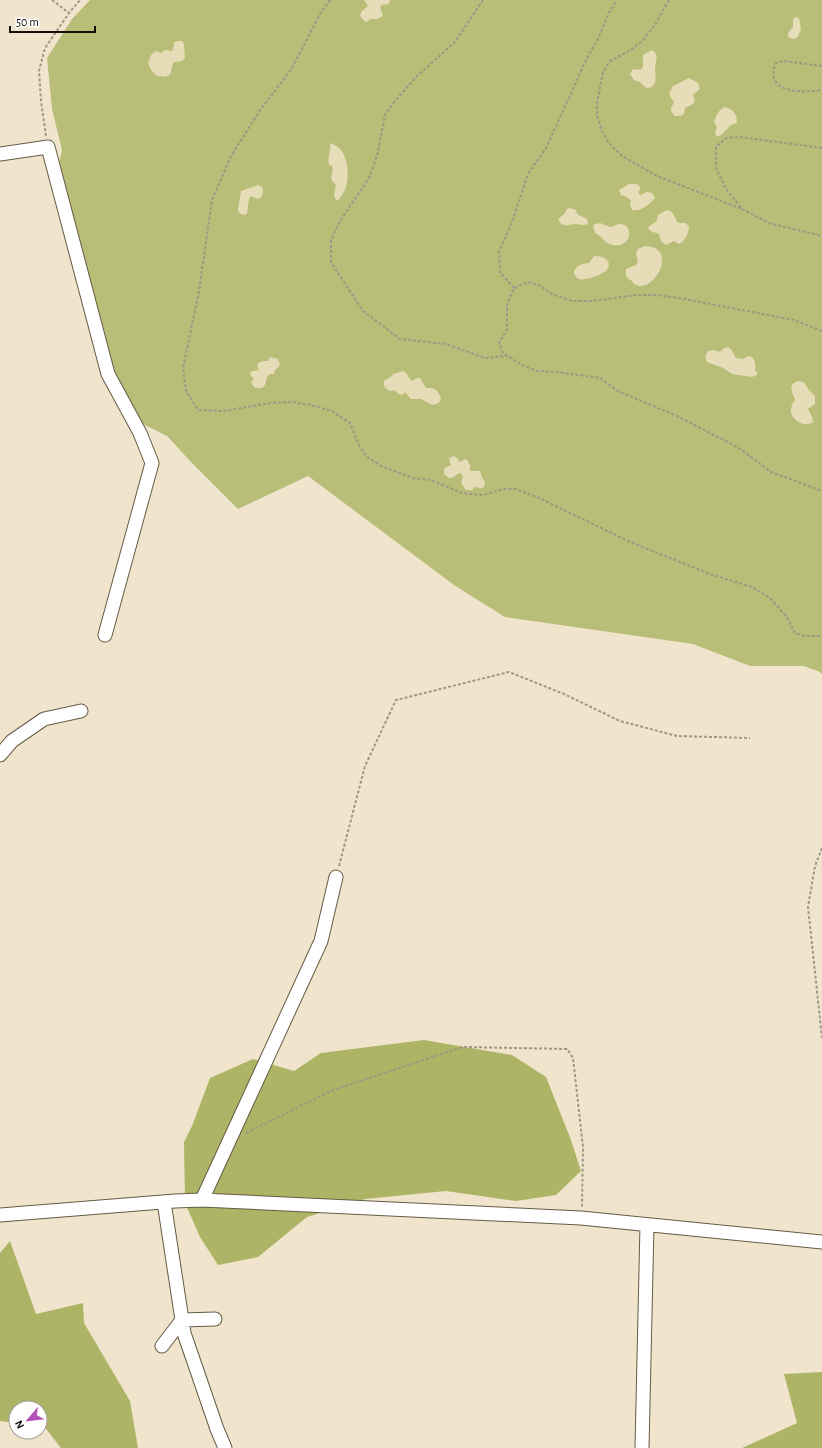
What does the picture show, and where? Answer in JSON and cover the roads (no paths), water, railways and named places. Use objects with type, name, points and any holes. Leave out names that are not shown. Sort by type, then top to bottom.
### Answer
[{"type":"street","points":[[0,154],[48,147],[108,374],[140,433],[152,463],[105,635]]},
{"type":"street","points":[[0,755],[12,741],[44,719],[81,711]]},
{"type":"street","points":[[202,1200],[321,941],[336,877]]},
{"type":"street","points":[[0,1215],[202,1200],[582,1218],[822,1242]]},
{"type":"street","points":[[164,1202],[182,1320],[187,1340],[217,1429],[225,1448]]},
{"type":"street","points":[[642,1448],[648,1225]]},
{"type":"street","points":[[182,1320],[215,1319]]},
{"type":"street","points":[[162,1346],[182,1320]]}]
